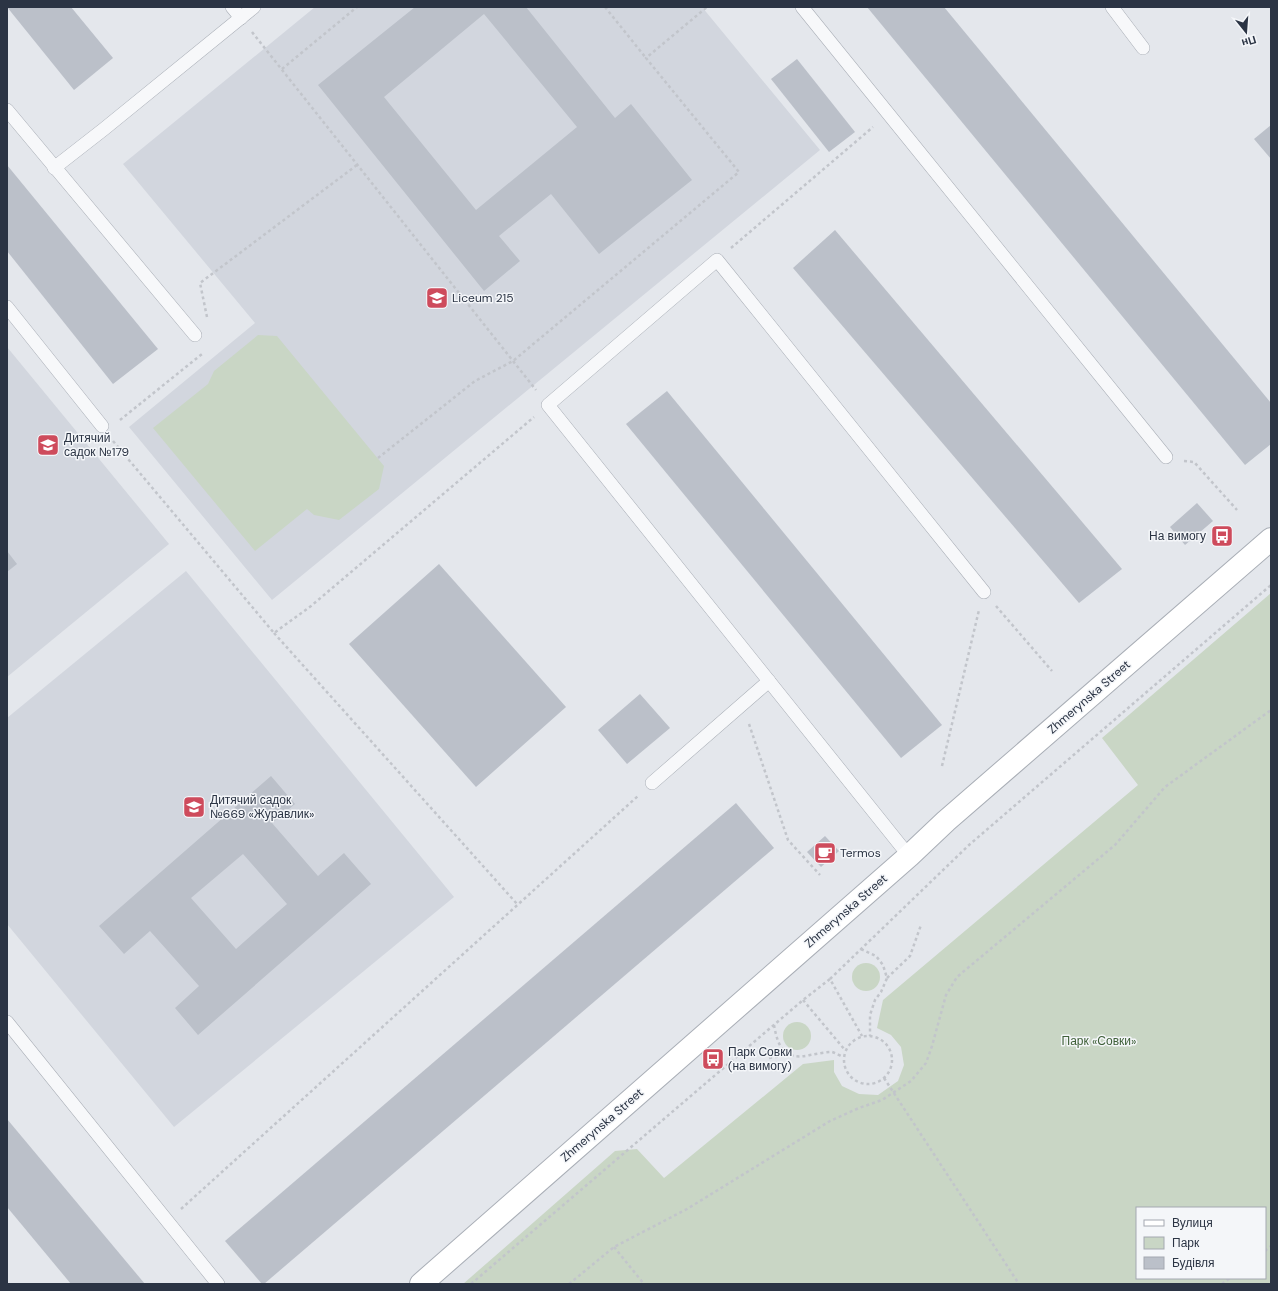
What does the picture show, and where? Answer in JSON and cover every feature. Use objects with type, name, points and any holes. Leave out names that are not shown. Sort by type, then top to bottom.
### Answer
[{"type":"main road","name":"Zhmerynska Street","points":[[421,1284],[909,856],[946,821],[1271,539]]},
{"type":"lane","points":[[232,7],[241,18]]},
{"type":"lane","points":[[54,168],[254,7]]},
{"type":"lane","points":[[802,7],[1166,457]]},
{"type":"lane","points":[[1112,7],[1143,48]]},
{"type":"lane","points":[[7,110],[195,335]]},
{"type":"lane","points":[[909,856],[548,405],[717,260],[984,592]]},
{"type":"lane","points":[[7,307],[104,429]]},
{"type":"lane","points":[[652,783],[769,681]]},
{"type":"lane","points":[[7,1022],[218,1284]]},
{"type":"path","points":[[281,69],[357,7]]},
{"type":"path","points":[[378,458],[474,381],[513,361],[739,172],[605,7]]},
{"type":"path","points":[[646,58],[707,7]]},
{"type":"path","points":[[241,18],[548,405],[311,606],[274,633]]},
{"type":"path","points":[[717,260],[888,114]]},
{"type":"path","points":[[208,324],[200,283],[357,165]]},
{"type":"path","points":[[204,352],[104,429],[274,633],[518,905]]},
{"type":"path","points":[[1166,457],[1194,462],[1237,510]]},
{"type":"path","points":[[471,1284],[803,1000],[830,979],[969,845],[1271,585]]},
{"type":"path","points":[[984,592],[1052,671]]},
{"type":"path","points":[[942,766],[984,592]]},
{"type":"path","points":[[742,705],[788,840],[820,876]]},
{"type":"path","points":[[569,1284],[614,1247],[687,1209],[830,1121],[882,1100],[911,1081],[926,1063],[946,995],[957,977],[1115,845],[1165,787],[1271,710]]},
{"type":"path","points":[[168,1221],[652,783]]},
{"type":"path","points":[[870,1036],[870,1015],[875,1000],[881,992],[886,978],[910,956],[921,925]]},
{"type":"path","points":[[861,949],[876,956],[884,965],[886,978]]},
{"type":"path","points":[[830,979],[862,1036]]},
{"type":"path","points":[[803,1000],[845,1050]]},
{"type":"path","points":[[774,1025],[777,1040],[782,1049],[789,1055]]},
{"type":"path","points":[[862,1036],[870,1036],[885,1042],[892,1056],[891,1064],[889,1072],[884,1078],[878,1082],[864,1084],[857,1082],[846,1072],[843,1058],[845,1050],[855,1039],[862,1036]]},
{"type":"path","points":[[769,1058],[789,1055],[804,1057],[832,1052],[843,1058]]},
{"type":"path","points":[[884,1078],[1019,1284]]},
{"type":"path","points":[[614,1247],[644,1284]]},
{"type":"shaded area","name":"Liceum 215","points":[[315,7],[702,7],[820,150],[272,600],[129,427],[255,323],[123,164]]},
{"type":"shaded area","name":"Дитячий садок №179","points":[[7,347],[169,544],[7,677]]},
{"type":"shaded area","name":"Дитячий садок №669 «Журавлик»","points":[[186,571],[454,897],[174,1127],[7,924],[7,718]]},
{"type":"green space","points":[[258,335],[277,336],[384,466],[379,489],[339,520],[314,515],[307,509],[255,551],[153,428],[208,384],[214,371]]},
{"type":"green space","name":"Парк «Совки»","points":[[1271,593],[1271,1284],[463,1284],[615,1151],[637,1149],[664,1178],[803,1064],[834,1060],[834,1072],[842,1086],[859,1094],[878,1095],[898,1081],[904,1065],[901,1047],[891,1035],[877,1028],[883,1000],[1138,785],[1102,738]]},
{"type":"green space","points":[[866,963],[872,964],[876,967],[879,971],[879,983],[876,987],[872,990],[866,991],[860,990],[856,987],[853,983],[852,977],[853,971],[856,967],[860,964]]},
{"type":"green space","points":[[797,1022],[803,1023],[807,1026],[810,1030],[810,1042],[807,1046],[803,1049],[797,1050],[791,1049],[787,1046],[784,1042],[783,1036],[784,1030],[787,1026],[791,1023]]},
{"type":"building","points":[[7,7],[71,7],[113,58],[74,90]]},
{"type":"building","points":[[415,7],[526,7],[615,118],[631,104],[692,180],[599,254],[551,194],[499,236],[520,261],[484,291],[318,85]],"holes":[[[484,14],[577,127],[476,210],[384,97]]]},
{"type":"building","points":[[867,7],[944,7],[1271,403],[1271,444],[1245,465]]},
{"type":"building","points":[[797,59],[855,132],[829,152],[771,79]]},
{"type":"building","points":[[1271,125],[1271,159],[1254,139]]},
{"type":"building","points":[[7,165],[158,349],[113,384],[7,251]]},
{"type":"building","points":[[835,230],[1122,569],[1079,603],[793,268]]},
{"type":"building","points":[[667,391],[942,725],[901,758],[626,424]]},
{"type":"building","points":[[1197,503],[1213,521],[1185,545],[1170,527]]},
{"type":"building","points":[[7,551],[17,564],[7,572]]},
{"type":"building","points":[[439,564],[566,707],[476,787],[349,644]]},
{"type":"building","points":[[640,694],[670,728],[627,764],[598,730]]},
{"type":"building","points":[[271,776],[295,804],[272,823],[318,876],[344,853],[371,884],[198,1035],[175,1008],[199,986],[150,931],[124,954],[99,926]],"holes":[[[243,854],[287,904],[236,949],[191,898]]]},
{"type":"building","points":[[736,803],[774,848],[264,1284],[262,1284],[225,1241]]},
{"type":"building","points":[[825,836],[839,851],[821,867],[807,852]]},
{"type":"building","points":[[7,1119],[145,1284],[71,1284],[7,1207]]},
{"type":"place","name":"Liceum 215","points":[[437,298]]},
{"type":"place","name":"Дитячий садок №179","points":[[48,445]]},
{"type":"place","name":"На вимогу","points":[[1222,536]]},
{"type":"place","name":"Дитячий садок №669 «Журавлик»","points":[[194,807]]},
{"type":"place","name":"Termos","points":[[825,853]]},
{"type":"place","name":"Парк Совки (на вимогу)","points":[[713,1059]]}]
